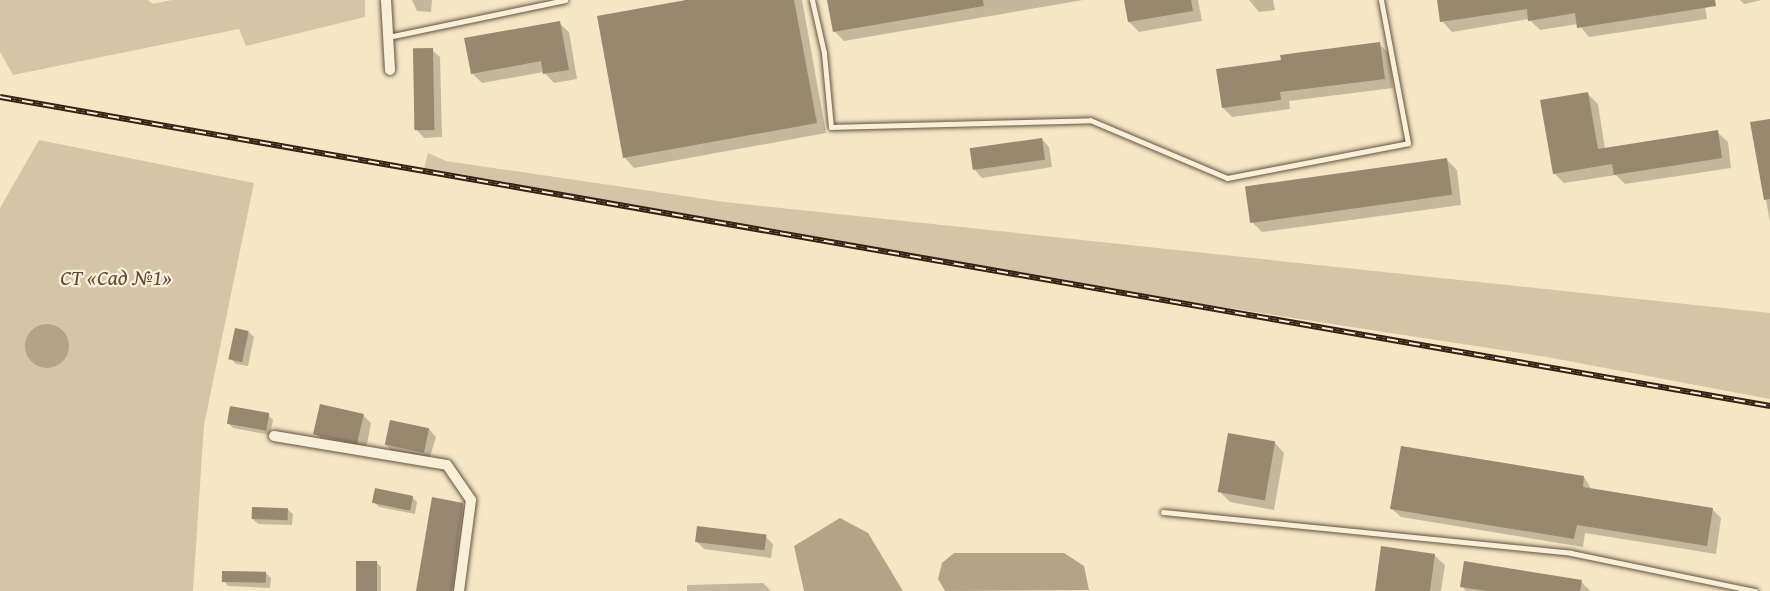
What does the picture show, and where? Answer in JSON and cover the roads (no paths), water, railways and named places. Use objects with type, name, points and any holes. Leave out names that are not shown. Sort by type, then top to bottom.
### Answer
[{"type":"street","points":[[386,0],[390,70]]},
{"type":"street","points":[[274,436],[447,465],[471,500],[459,591]]},
{"type":"lane","points":[[388,38],[565,0]]},
{"type":"lane","points":[[812,0],[824,53],[831,127],[1090,120],[1227,178],[1408,143],[1381,0]]},
{"type":"lane","points":[[1163,512],[1571,553],[1755,591]]},
{"type":"railway","points":[[0,97],[1770,406]]},
{"type":"park label","name":"СТ «Сад №1»","points":[[116,278]]}]
